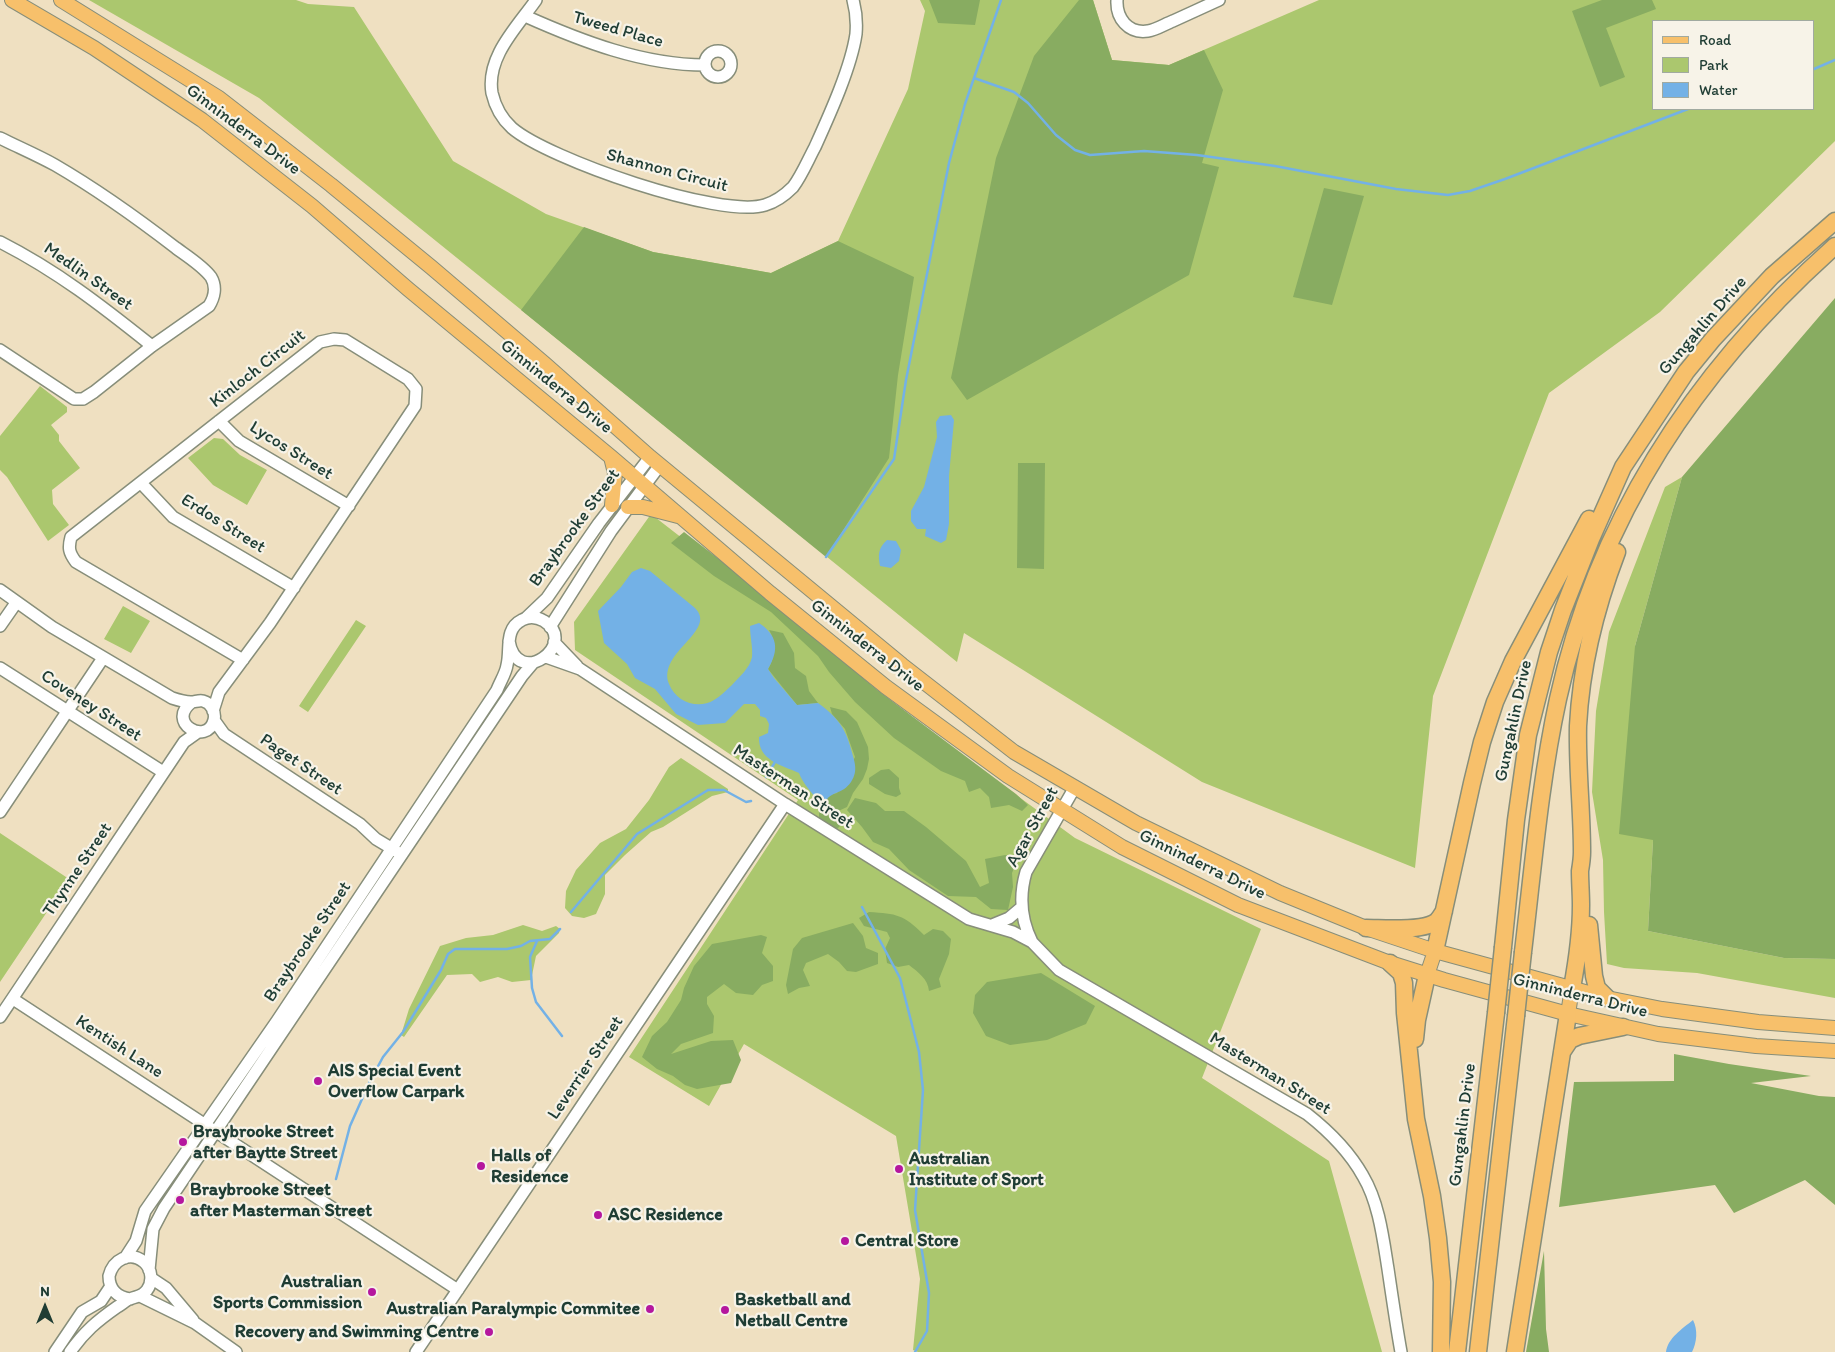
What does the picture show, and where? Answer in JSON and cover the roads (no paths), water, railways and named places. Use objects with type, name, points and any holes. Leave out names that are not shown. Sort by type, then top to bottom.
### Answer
[{"type":"highway","name":"Gungahlin Drive","points":[[1457,1352],[1496,1014],[1516,820],[1528,736],[1549,652],[1563,610],[1623,467],[1686,372],[1713,339],[1772,276],[1835,221]]},
{"type":"highway","points":[[1478,1352],[1522,952],[1544,772],[1556,706],[1568,658],[1596,578],[1622,515],[1640,482],[1680,419],[1704,385],[1742,338],[1787,291],[1835,246]]},
{"type":"highway","points":[[1572,988],[1580,932],[1580,872],[1582,854],[1578,724],[1590,640],[1602,595],[1623,536],[1680,419]]},
{"type":"highway","points":[[1435,951],[1472,783],[1482,742],[1495,702],[1513,661],[1574,547],[1591,516],[1623,467]]},
{"type":"highway","points":[[1582,854],[1588,874],[1589,927],[1594,976],[1597,988],[1607,998]]},
{"type":"highway","points":[[1366,928],[1404,930],[1427,925],[1437,921],[1444,910]]},
{"type":"highway","points":[[1390,963],[1401,973],[1404,983],[1405,1013],[1416,1119],[1432,1196],[1438,1238],[1442,1282],[1442,1352]]},
{"type":"highway","points":[[1411,1071],[1417,1020],[1427,975]]},
{"type":"highway","points":[[1515,1352],[1568,1014]]},
{"type":"highway","points":[[1562,1052],[1570,1040],[1578,1036],[1623,1027]]},
{"type":"main road","name":"Ginninderra Drive","points":[[12,0],[94,48],[202,120],[312,206],[408,290],[640,481],[770,593],[886,688],[1008,776],[1122,848],[1238,905],[1390,963],[1427,975],[1568,1014],[1658,1034],[1756,1046],[1835,1051]]},
{"type":"main road","name":"Ginninderra Drive","points":[[61,0],[179,73],[234,110],[331,185],[431,267],[655,461],[910,671],[1014,752],[1136,823],[1258,884],[1366,928],[1435,951],[1607,998],[1694,1014],[1758,1022],[1835,1028]]},
{"type":"main road","points":[[611,457],[615,473],[612,506]]},
{"type":"main road","points":[[628,507],[643,507],[683,518]]},
{"type":"main road","points":[[1427,975],[1435,951]]},
{"type":"main road","points":[[1568,1014],[1572,988]]},
{"type":"street","name":"Shannon Circuit","points":[[536,0],[499,54],[492,76],[494,100],[501,115],[511,127],[546,148],[615,177],[688,198],[752,208],[767,204],[786,193],[796,182],[811,155],[830,112],[853,45],[856,27],[853,0]]},
{"type":"street","points":[[1117,0],[1117,10],[1123,22],[1141,32],[1154,29],[1220,0]]},
{"type":"street","name":"Tweed Place","points":[[525,16],[571,36],[618,51],[667,62],[705,65]]},
{"type":"street","points":[[0,138],[54,165],[108,197],[148,226],[211,277],[214,286],[214,298],[209,306],[152,346],[83,399],[74,399],[0,350]]},
{"type":"street","name":"Medlin Street","points":[[0,242],[34,259],[88,295],[152,346]]},
{"type":"street","name":"Kinloch Circuit","points":[[214,716],[219,692],[243,660],[294,588],[416,406],[416,389],[408,379],[345,340],[334,338],[320,342],[71,537],[68,546],[70,555],[76,562],[243,660]]},
{"type":"street","name":"Lycos Street","points":[[219,421],[239,441],[349,506]]},
{"type":"street","name":"Braybrooke Street","points":[[526,618],[548,598],[612,506],[640,481],[655,461]]},
{"type":"street","name":"Braybrooke Street","points":[[550,627],[611,530],[628,507],[640,481]]},
{"type":"street","name":"Erdos Street","points":[[141,483],[173,517],[294,588]]},
{"type":"street","points":[[0,590],[16,603],[102,658],[172,698],[208,704],[214,716],[212,725],[201,731],[192,730],[172,698]]},
{"type":"street","points":[[0,626],[16,603]]},
{"type":"street","points":[[526,618],[540,619],[550,627],[554,634],[551,652],[546,657],[533,662],[527,662],[516,656],[509,641],[513,627],[526,618]]},
{"type":"street","name":"Braybrooke Street","points":[[124,1258],[136,1241],[145,1211],[277,1021],[497,690],[508,665],[509,641]]},
{"type":"street","name":"Masterman Street","points":[[554,642],[580,670]]},
{"type":"street","name":"Masterman Street","points":[[546,657],[580,670],[785,804],[969,919],[1013,932],[1032,942],[1059,970],[1307,1114],[1329,1132],[1347,1151],[1364,1178],[1377,1211],[1384,1242],[1401,1352]]},
{"type":"street","points":[[0,812],[102,658]]},
{"type":"street","name":"Braybrooke Street","points":[[150,1274],[153,1230],[164,1208],[516,684],[533,662]]},
{"type":"street","name":"Coveney Street","points":[[0,668],[163,772]]},
{"type":"street","name":"Kinloch Circuit","points":[[198,702],[219,692]]},
{"type":"street","points":[[184,742],[184,720],[188,706],[198,702]]},
{"type":"street","name":"Paget Street","points":[[214,716],[224,734]]},
{"type":"street","name":"Paget Street","points":[[201,731],[224,734],[360,824],[380,834],[403,853]]},
{"type":"street","name":"Thynne Street","points":[[0,1017],[184,742],[201,731]]},
{"type":"street","name":"Agar Street","points":[[1032,942],[1026,928],[1022,906],[1022,887],[1026,872],[1075,787]]},
{"type":"street","name":"Leverrier Street","points":[[416,1352],[785,804]]},
{"type":"street","points":[[992,925],[1010,918],[1022,906]]},
{"type":"street","name":"Kentish Lane","points":[[13,999],[458,1290]]},
{"type":"street","points":[[55,1352],[82,1312],[101,1301],[110,1286],[110,1271],[116,1262],[124,1258],[139,1259],[150,1274],[166,1288],[195,1323]]},
{"type":"street","points":[[66,1336],[73,1348],[90,1326],[148,1288],[150,1274]]},
{"type":"street","points":[[110,1286],[120,1296],[135,1297],[195,1323],[236,1352]]},
{"type":"water","points":[[951,415],[954,420],[949,476],[949,524],[946,540],[941,543],[925,536],[926,529],[917,529],[911,521],[911,511],[924,487],[937,437],[936,422],[940,416]]},
{"type":"water","points":[[887,540],[896,541],[901,550],[899,561],[891,568],[880,566],[879,562],[880,549]]},
{"type":"water","points":[[641,568],[650,571],[695,608],[700,617],[699,625],[694,634],[671,662],[668,672],[669,684],[677,696],[688,702],[701,704],[708,703],[721,695],[741,676],[749,665],[752,657],[750,626],[759,623],[770,632],[775,643],[774,655],[768,669],[774,678],[797,705],[818,703],[843,728],[849,741],[855,766],[855,773],[848,786],[830,796],[824,803],[817,800],[799,773],[772,761],[766,756],[762,751],[759,737],[768,733],[769,724],[766,718],[760,716],[760,710],[755,704],[744,704],[725,723],[698,725],[676,714],[655,689],[635,678],[627,664],[604,643],[598,611],[621,587],[632,572]]},
{"type":"water","points":[[1693,1320],[1696,1336],[1692,1352],[1666,1352],[1673,1338]]},
{"type":"waterway","points":[[826,557],[894,459],[906,380],[949,163],[965,104],[1001,0]]},
{"type":"waterway","points":[[1815,69],[1835,60]]},
{"type":"waterway","points":[[974,78],[1014,92],[1028,103],[1056,135],[1075,150],[1090,155],[1144,151],[1197,155],[1275,166],[1396,189],[1448,195],[1470,191],[1505,179],[1685,110]]},
{"type":"waterway","points":[[766,777],[775,762]]},
{"type":"waterway","points":[[571,912],[637,834],[708,790],[724,790],[746,802],[751,801]]},
{"type":"waterway","points":[[862,907],[900,978],[919,1052],[923,1090],[915,1210],[929,1293],[927,1331],[915,1352]]},
{"type":"waterway","points":[[336,1179],[350,1126],[370,1081],[383,1057],[403,1032],[441,970],[448,954],[455,949],[507,949],[521,946],[530,941],[550,939],[560,929]]},
{"type":"waterway","points":[[537,941],[530,957],[532,988],[536,1002],[562,1036]]},
{"type":"place","name":"AIS Special Event Overflow Carpark","points":[[318,1081]]},
{"type":"place","name":"Braybrooke Street after Baytte Street","points":[[183,1142]]},
{"type":"place","name":"Halls of Residence","points":[[481,1166]]},
{"type":"place","name":"Australian Institute of Sport","points":[[899,1169]]},
{"type":"place","name":"Braybrooke Street after Masterman Street","points":[[180,1200]]},
{"type":"place","name":"ASC Residence","points":[[598,1215]]},
{"type":"place","name":"Central Store","points":[[845,1241]]},
{"type":"place","name":"Australian Sports Commission","points":[[372,1292]]},
{"type":"place","name":"Australian Paralympic Commitee","points":[[650,1309]]},
{"type":"place","name":"Basketball and Netball Centre","points":[[725,1310]]},
{"type":"place","name":"Recovery and Swimming Centre","points":[[489,1332]]}]
